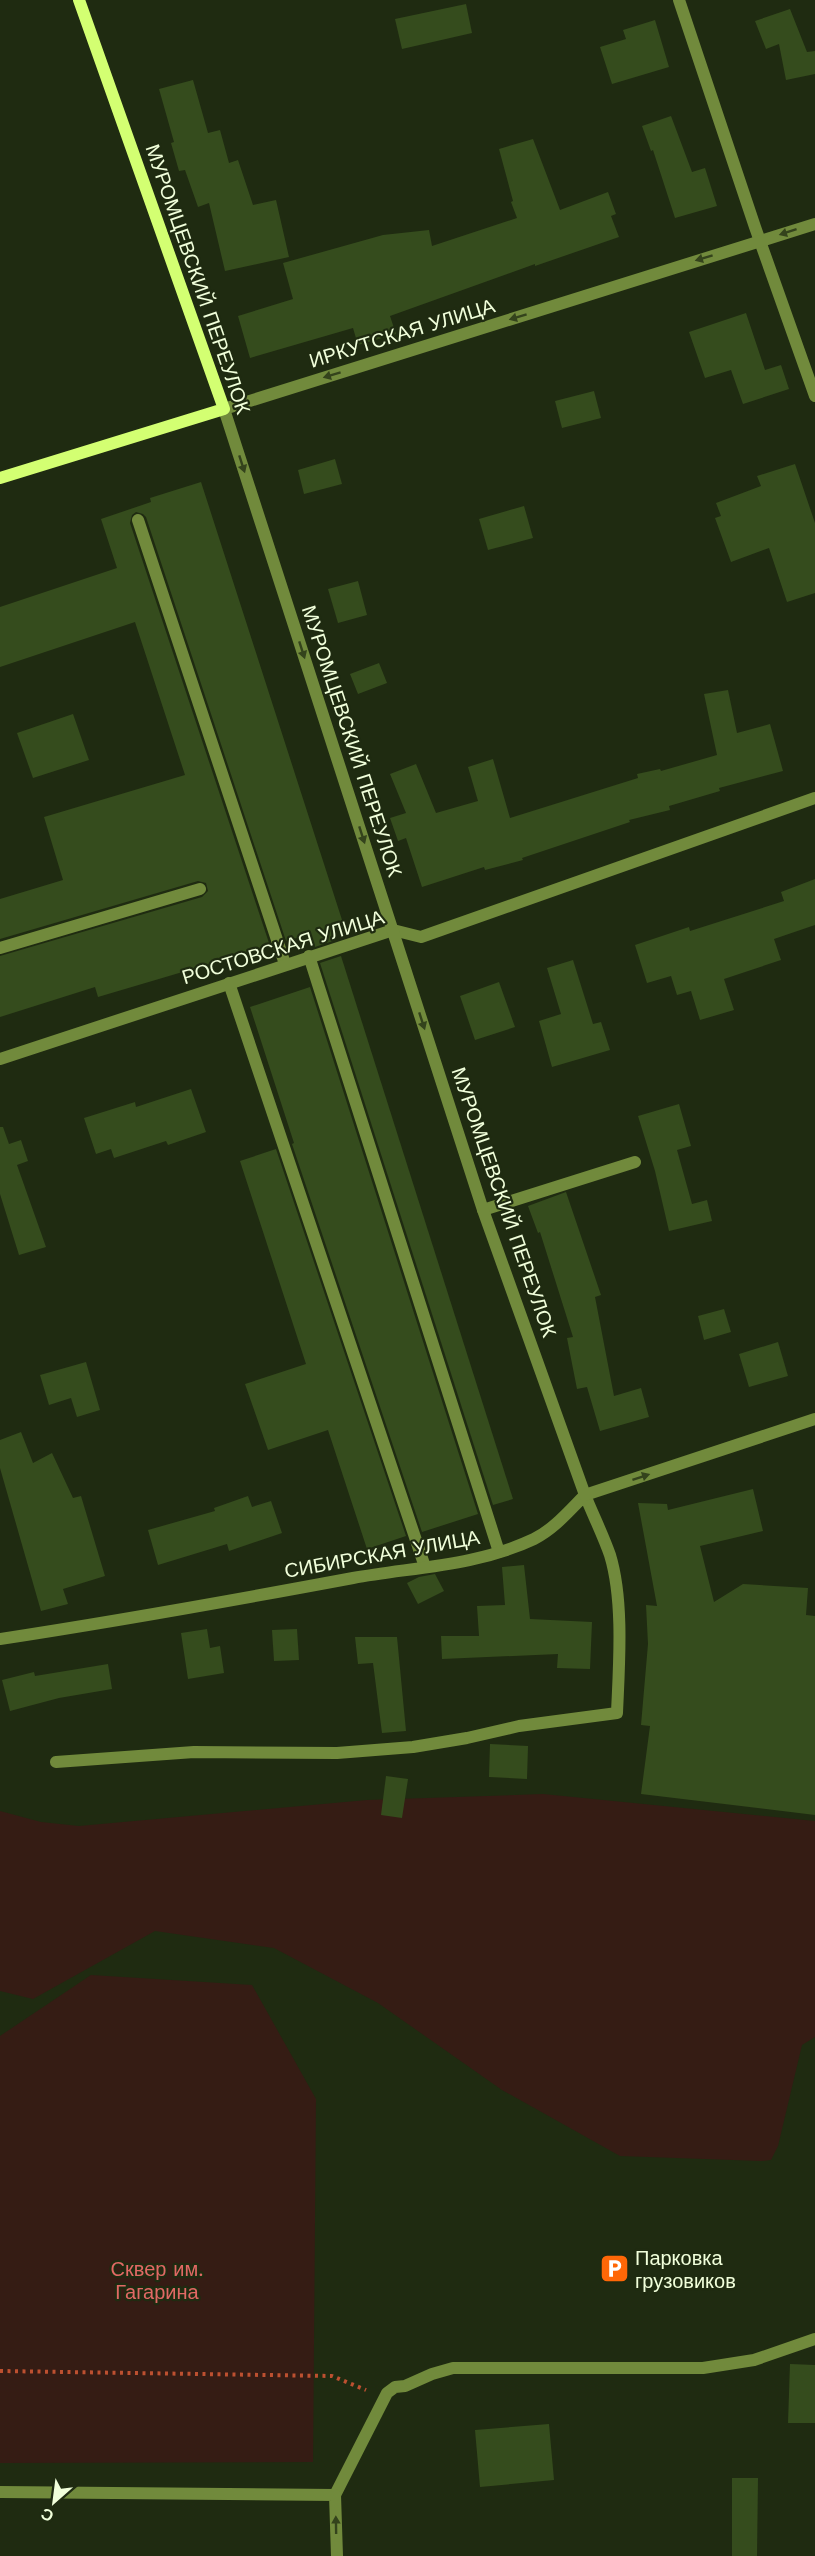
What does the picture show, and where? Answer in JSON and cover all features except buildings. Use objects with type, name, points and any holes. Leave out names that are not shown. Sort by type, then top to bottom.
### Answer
[{"type":"main road","name":"МУРОМЦЕВСКИЙ ПЕРЕУЛОК","points":[[79,0],[224,409]]},
{"type":"main road","name":"ИРКУТСКАЯ УЛИЦА","points":[[0,478],[224,409]]},
{"type":"street","points":[[679,0],[815,396]]},
{"type":"street","name":"ИРКУТСКАЯ УЛИЦА","points":[[224,409],[815,224]]},
{"type":"street","name":"МУРОМЦЕВСКИЙ ПЕРЕУЛОК","points":[[56,1762],[194,1752],[337,1754],[413,1747],[519,1726],[617,1713],[620,1656],[616,1583],[610,1555],[585,1495],[483,1210],[224,409]]},
{"type":"street","points":[[138,520],[285,964]]},
{"type":"street","name":"РОСТОВСКАЯ УЛИЦА","points":[[0,1059],[393,930],[421,937],[815,798]]},
{"type":"street","points":[[0,948],[200,889]]},
{"type":"street","points":[[309,956],[500,1552]]},
{"type":"street","points":[[229,983],[425,1567]]},
{"type":"street","points":[[483,1210],[634,1162]]},
{"type":"street","name":"СИБИРСКАЯ УЛИЦА","points":[[0,1639],[162,1615],[425,1567],[480,1560],[534,1539],[548,1530],[585,1495],[815,1419]]},
{"type":"street","points":[[337,2556],[335,2494],[384,2397],[395,2387],[405,2386],[432,2373],[453,2368],[703,2368],[754,2360],[815,2339]]},
{"type":"street","points":[[0,2492],[335,2494]]},
{"type":"path","points":[[0,2371],[332,2376],[384,2397]]},
{"type":"green space","points":[[543,1794],[815,1821],[815,2037],[802,2045],[778,2146],[771,2160],[620,2156],[502,2090],[378,2003],[274,1948],[155,1931],[33,1999],[0,1991],[0,1811],[41,1822],[79,1826],[367,1800]]},
{"type":"green space","name":"Сквер им. Гагарина","points":[[91,1975],[252,1985],[316,2099],[313,2462],[0,2463],[0,2036]]},
{"type":"place","name":"Парковка грузовиков","points":[[614,2269]]}]
